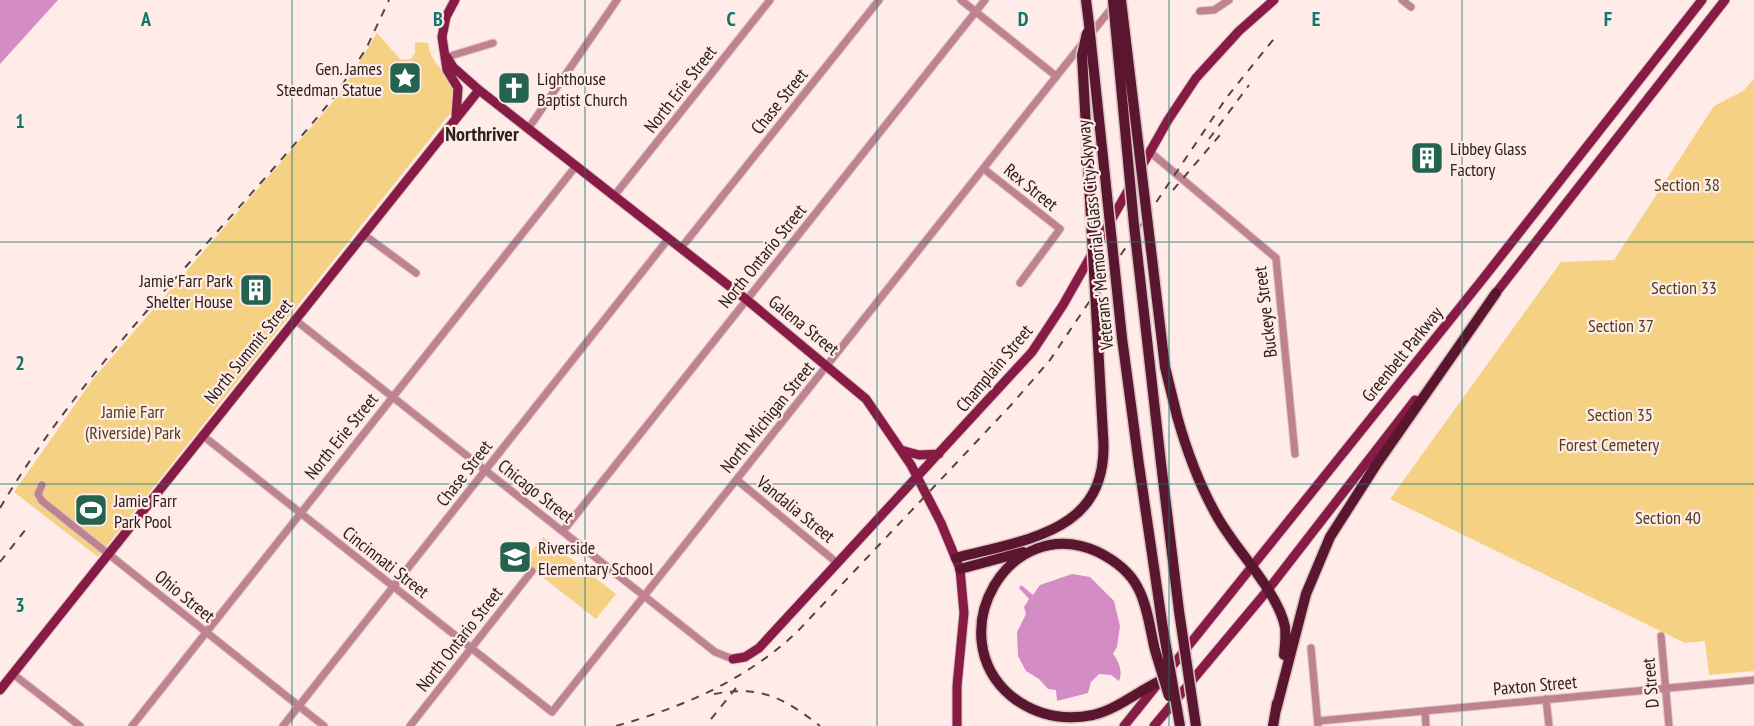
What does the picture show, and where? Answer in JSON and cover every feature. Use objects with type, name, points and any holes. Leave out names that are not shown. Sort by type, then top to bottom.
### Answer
[{"type":"highway","name":"Veterans' Memorial Glass City Skyway","points":[[1086,0],[1122,338],[1179,726]]},
{"type":"highway","points":[[1117,0],[1165,367],[1177,416],[1189,459],[1204,494],[1229,536],[1278,606],[1285,630],[1284,660],[1273,726]]},
{"type":"highway","points":[[1117,0],[1136,248],[1179,611],[1196,726]]},
{"type":"highway","points":[[956,558],[1040,537],[1070,519],[1088,500],[1101,474],[1104,455],[1094,309],[1082,55],[1089,24]]},
{"type":"highway","points":[[1276,710],[1305,594],[1330,537],[1376,465],[1496,293]]},
{"type":"highway","points":[[960,569],[1035,549],[1062,545],[1087,548],[1102,554],[1121,567],[1142,597],[1155,650],[1179,726]]},
{"type":"highway","points":[[1035,549],[1016,559],[1001,575],[991,592],[983,614],[981,630],[985,657],[1001,686],[1030,708],[1054,716],[1071,718],[1107,711],[1162,680]]},
{"type":"main road","points":[[455,0],[442,30],[447,70],[456,81],[459,96],[455,121]]},
{"type":"main road","name":"Champlain Street","points":[[733,659],[745,657],[759,648],[1032,352],[1091,258],[1148,156],[1196,78],[1239,31],[1275,0]]},
{"type":"main road","name":"Greenbelt Parkway","points":[[1123,726],[1482,280],[1702,0]]},
{"type":"main road","name":"Greenbelt Parkway","points":[[1154,726],[1267,591],[1369,462],[1496,293],[1725,0]]},
{"type":"main road","name":"Galena Street","points":[[447,57],[453,67],[479,90],[747,300],[865,397],[917,477],[960,569],[964,613],[957,686],[957,726]]},
{"type":"main road","name":"North Summit Street","points":[[0,690],[479,90]]},
{"type":"main road","points":[[901,450],[919,455],[939,454]]},
{"type":"street","points":[[528,129],[617,0]]},
{"type":"street","name":"North Erie Street","points":[[614,196],[770,0]]},
{"type":"street","name":"Chase Street","points":[[681,248],[879,0]]},
{"type":"street","points":[[961,0],[1056,76]]},
{"type":"street","name":"North Ontario Street","points":[[563,531],[985,0]]},
{"type":"street","name":"North Michigan Street","points":[[552,712],[1117,0]]},
{"type":"street","points":[[1200,11],[1214,10],[1229,0]]},
{"type":"street","points":[[1402,0],[1411,7]]},
{"type":"street","points":[[447,57],[493,43]]},
{"type":"street","name":"Buckeye Street","points":[[1148,156],[1276,258],[1295,454]]},
{"type":"street","name":"North Erie Street","points":[[132,726],[576,166]]},
{"type":"street","name":"Rex Street","points":[[984,169],[1060,229],[1020,282]]},
{"type":"street","points":[[363,234],[416,273]]},
{"type":"street","name":"Chase Street","points":[[282,726],[669,238]]},
{"type":"street","name":"Chicago Street","points":[[294,319],[714,652],[733,659]]},
{"type":"street","name":"Cincinnati Street","points":[[202,435],[552,712]]},
{"type":"street","name":"Vandalia Street","points":[[737,480],[836,562]]},
{"type":"street","name":"Ohio Street","points":[[42,485],[38,494],[42,501],[324,726]]},
{"type":"street","name":"North Ontario Street","points":[[410,726],[532,571]]},
{"type":"street","name":"D Street","points":[[1661,636],[1669,726]]},
{"type":"street","points":[[1311,648],[1318,723]]},
{"type":"street","points":[[13,674],[80,726]]},
{"type":"street","name":"Paxton Street","points":[[1318,723],[1754,680]]},
{"type":"street","points":[[1546,699],[1549,726]]},
{"type":"street","points":[[1425,711],[1426,726]]},
{"type":"green space","name":"Jamie Farr (Riverside) Park","points":[[377,33],[401,60],[411,59],[415,53],[415,42],[428,43],[430,53],[451,82],[454,90],[455,100],[452,111],[98,557],[14,492],[93,379],[339,95]]},
{"type":"green space","name":"Forest Cemetery","points":[[1754,79],[1754,671],[1709,675],[1705,641],[1685,643],[1390,499],[1561,262],[1614,260],[1714,106],[1743,91]]},
{"type":"green space","points":[[543,537],[616,594],[596,619],[523,562]]},
{"type":"shaded area","points":[[0,0],[58,0],[0,64]]},
{"type":"shaded area","points":[[1072,574],[1090,577],[1114,601],[1120,626],[1117,647],[1113,654],[1119,664],[1121,674],[1119,681],[1111,675],[1099,674],[1091,682],[1088,693],[1057,701],[1056,690],[1048,689],[1039,679],[1026,671],[1018,656],[1017,632],[1026,614],[1024,607],[1029,599],[1019,588],[1021,585],[1033,595],[1040,585]]},
{"type":"railway","points":[[0,508],[36,452],[116,347],[334,97],[366,49],[389,0]]},
{"type":"railway","points":[[616,726],[689,701],[734,679],[796,633],[1012,404],[1050,360],[1227,97],[1277,35]]},
{"type":"railway","points":[[1209,139],[1249,85]]},
{"type":"railway","points":[[1173,190],[1220,135]]},
{"type":"railway","points":[[0,562],[26,529]]},
{"type":"railway","points":[[711,719],[736,688]]},
{"type":"railway","points":[[714,694],[745,691],[771,696],[795,708],[820,726]]},
{"type":"place","name":"Gen. James Steedman Statue","points":[[405,78]]},
{"type":"place","name":"Lighthouse Baptist Church","points":[[514,88]]},
{"type":"place","name":"Libbey Glass Factory","points":[[1427,158]]},
{"type":"place","name":"Jamie Farr Park Shelter House","points":[[256,290]]},
{"type":"place","name":"Jamie Farr Park Pool","points":[[91,510]]},
{"type":"place","name":"Riverside Elementary School","points":[[515,557]]},
{"type":"district","name":"Northriver","points":[[482,134]]},
{"type":"park label","name":"Section 38","points":[[1687,184]]},
{"type":"park label","name":"Section 33","points":[[1684,287]]},
{"type":"park label","name":"Section 37","points":[[1621,325]]},
{"type":"park label","name":"Section 35","points":[[1620,414]]},
{"type":"park label","name":"Section 40","points":[[1668,517]]}]
